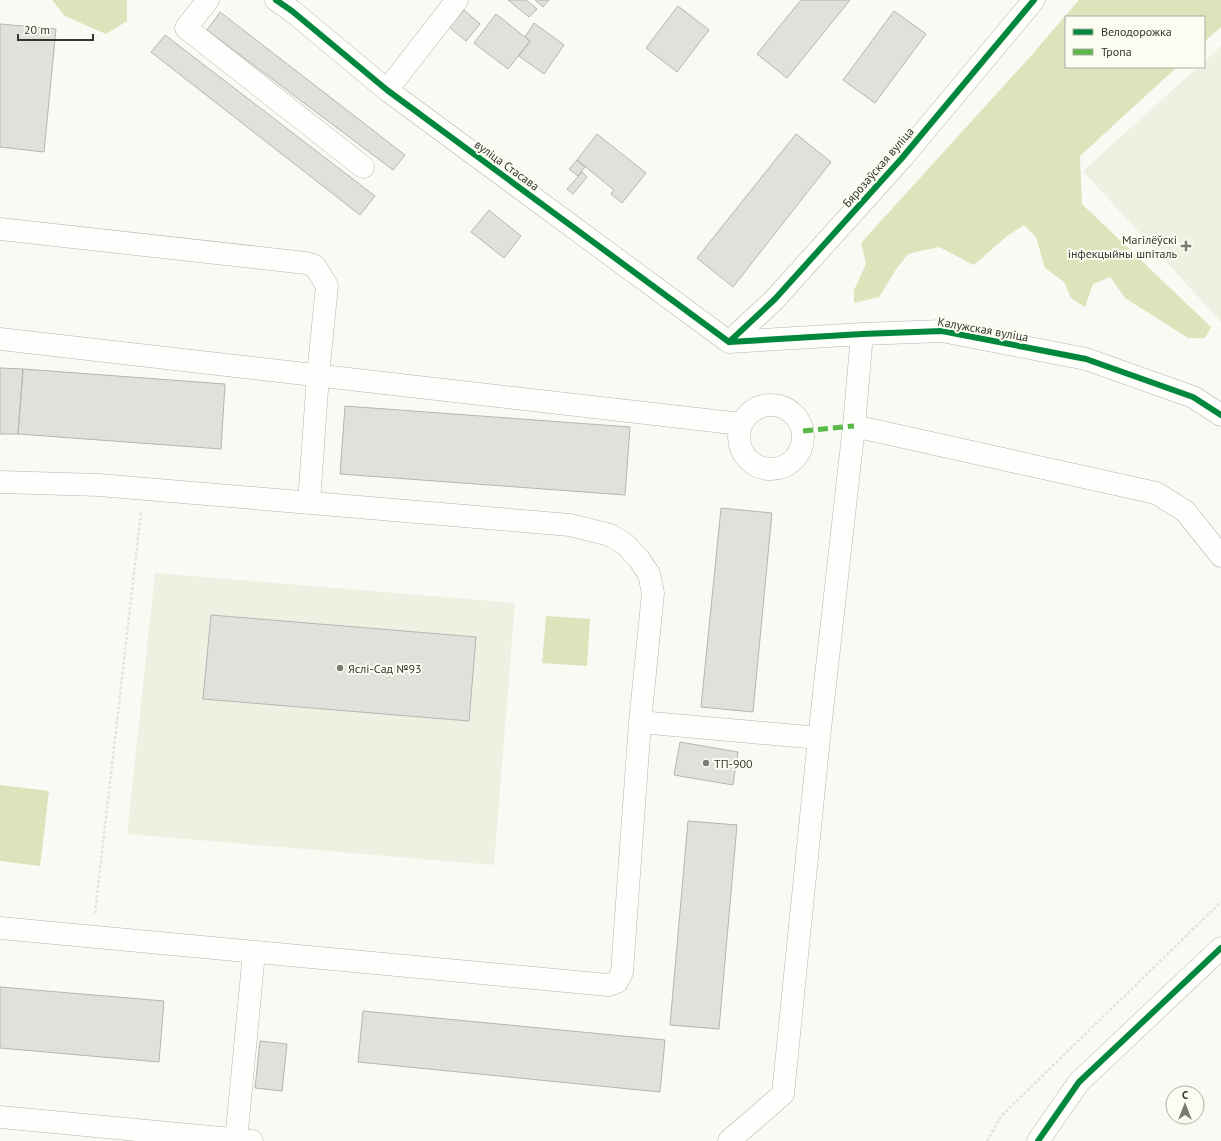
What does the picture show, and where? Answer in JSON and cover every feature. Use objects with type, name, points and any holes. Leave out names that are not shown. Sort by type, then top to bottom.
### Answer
[{"type":"street","points":[[208,0],[186,28],[363,167]]},
{"type":"street","points":[[387,90],[457,0]]},
{"type":"street","name":"Бярозаўская вуліца","points":[[729,342],[775,299],[896,164],[1034,0]]},
{"type":"street","name":"вуліца Стасава","points":[[290,4],[387,90],[729,342]]},
{"type":"street","points":[[0,229],[306,263],[315,266],[327,286],[318,375],[308,503]]},
{"type":"street","name":"Калужская вуліца","points":[[729,342],[942,331],[1086,359],[1193,397],[1221,415]]},
{"type":"street","points":[[729,1141],[783,1094],[819,738],[854,426],[862,334]]},
{"type":"street","points":[[0,339],[741,424]]},
{"type":"street","points":[[854,426],[1156,493],[1185,511],[1221,556]]},
{"type":"street","points":[[0,482],[99,485],[570,525],[610,535],[625,544],[639,559],[649,574],[653,593],[640,722],[622,972],[617,982],[608,985],[0,928]]},
{"type":"street","points":[[640,722],[819,738]]},
{"type":"street","points":[[1038,1141],[1079,1082],[1221,948]]},
{"type":"street","points":[[0,1117],[241,1140],[254,953]]},
{"type":"path","points":[[92,937],[144,489]]},
{"type":"path","points":[[987,1141],[1001,1116],[1221,902]]},
{"type":"shaded area","name":"Магілёўскі інфекцыйны шпіталь","points":[[1221,46],[1221,322],[1083,171],[1197,68],[1205,68],[1205,61]]},
{"type":"shaded area","points":[[155,573],[515,603],[494,865],[127,834]]},
{"type":"green space","points":[[52,0],[127,0],[127,21],[106,34],[65,16]]},
{"type":"green space","points":[[1079,0],[1221,0],[1221,27],[1205,41],[1205,16],[1065,16]]},
{"type":"green space","points":[[1065,16],[1065,68],[1176,68],[1080,156],[1082,204],[1211,327],[1205,338],[1188,338],[1125,298],[1110,277],[1093,284],[1085,307],[1071,298],[1064,282],[1045,268],[1036,237],[1024,225],[1007,236],[974,265],[939,247],[908,254],[897,268],[879,297],[854,303],[854,290],[866,264],[861,243]]},
{"type":"green space","points":[[546,616],[590,619],[587,666],[542,663]]},
{"type":"green space","points":[[0,785],[49,791],[40,866],[0,861]]},
{"type":"building","points":[[508,0],[526,0],[537,9],[529,17]]},
{"type":"building","points":[[535,0],[549,0],[543,7]]},
{"type":"building","points":[[801,0],[850,0],[787,78],[757,54]]},
{"type":"building","points":[[678,6],[709,30],[677,72],[646,48]]},
{"type":"building","points":[[464,10],[480,24],[466,41],[449,27]]},
{"type":"building","points":[[894,11],[926,34],[875,103],[843,80]]},
{"type":"building","points":[[220,12],[405,155],[393,170],[207,30]]},
{"type":"building","points":[[496,14],[530,41],[508,69],[474,43]]},
{"type":"building","points":[[534,23],[564,45],[544,74],[519,56],[530,41],[525,37]]},
{"type":"building","points":[[0,24],[56,29],[44,152],[0,147]]},
{"type":"building","points":[[165,35],[375,196],[360,215],[151,52]]},
{"type":"building","points":[[597,134],[646,173],[622,203],[611,194],[614,190],[577,160]]},
{"type":"building","points":[[796,134],[831,162],[733,287],[697,258]]},
{"type":"building","points":[[577,160],[585,167],[578,176],[569,169]]},
{"type":"building","points":[[582,172],[587,177],[573,194],[567,189]]},
{"type":"building","points":[[489,210],[521,236],[504,258],[471,232]]},
{"type":"building","points":[[0,368],[23,369],[18,434],[0,434]]},
{"type":"building","points":[[23,369],[225,384],[221,449],[18,434]]},
{"type":"building","points":[[345,406],[630,427],[625,495],[340,474]]},
{"type":"building","points":[[721,508],[772,513],[753,712],[701,707]]},
{"type":"building","name":"Яслі-Сад №93","points":[[211,615],[476,637],[469,721],[203,699]]},
{"type":"building","name":"ТП-900","points":[[680,742],[738,752],[733,785],[674,775]]},
{"type":"building","points":[[688,821],[737,825],[719,1029],[670,1025]]},
{"type":"building","points":[[0,987],[164,1001],[159,1062],[0,1048]]},
{"type":"building","points":[[363,1011],[665,1040],[660,1092],[358,1062]]},
{"type":"building","points":[[260,1041],[287,1044],[282,1091],[255,1088]]},
{"type":"marked path","points":[[803,431],[854,426]]},
{"type":"cycle path","points":[[276,0],[292,11],[387,90],[729,342]]},
{"type":"cycle path","points":[[729,342],[775,299],[902,158],[1034,0]]},
{"type":"cycle path","points":[[729,342],[942,331],[1086,359],[1193,397],[1221,415]]},
{"type":"cycle path","points":[[1038,1141],[1079,1082],[1221,948]]},
{"type":"place","name":"Магілёўскі інфекцыйны шпіталь","points":[[1186,246]]},
{"type":"place","name":"Яслі-Сад №93","points":[[340,668]]},
{"type":"place","name":"ТП-900","points":[[706,763]]}]
